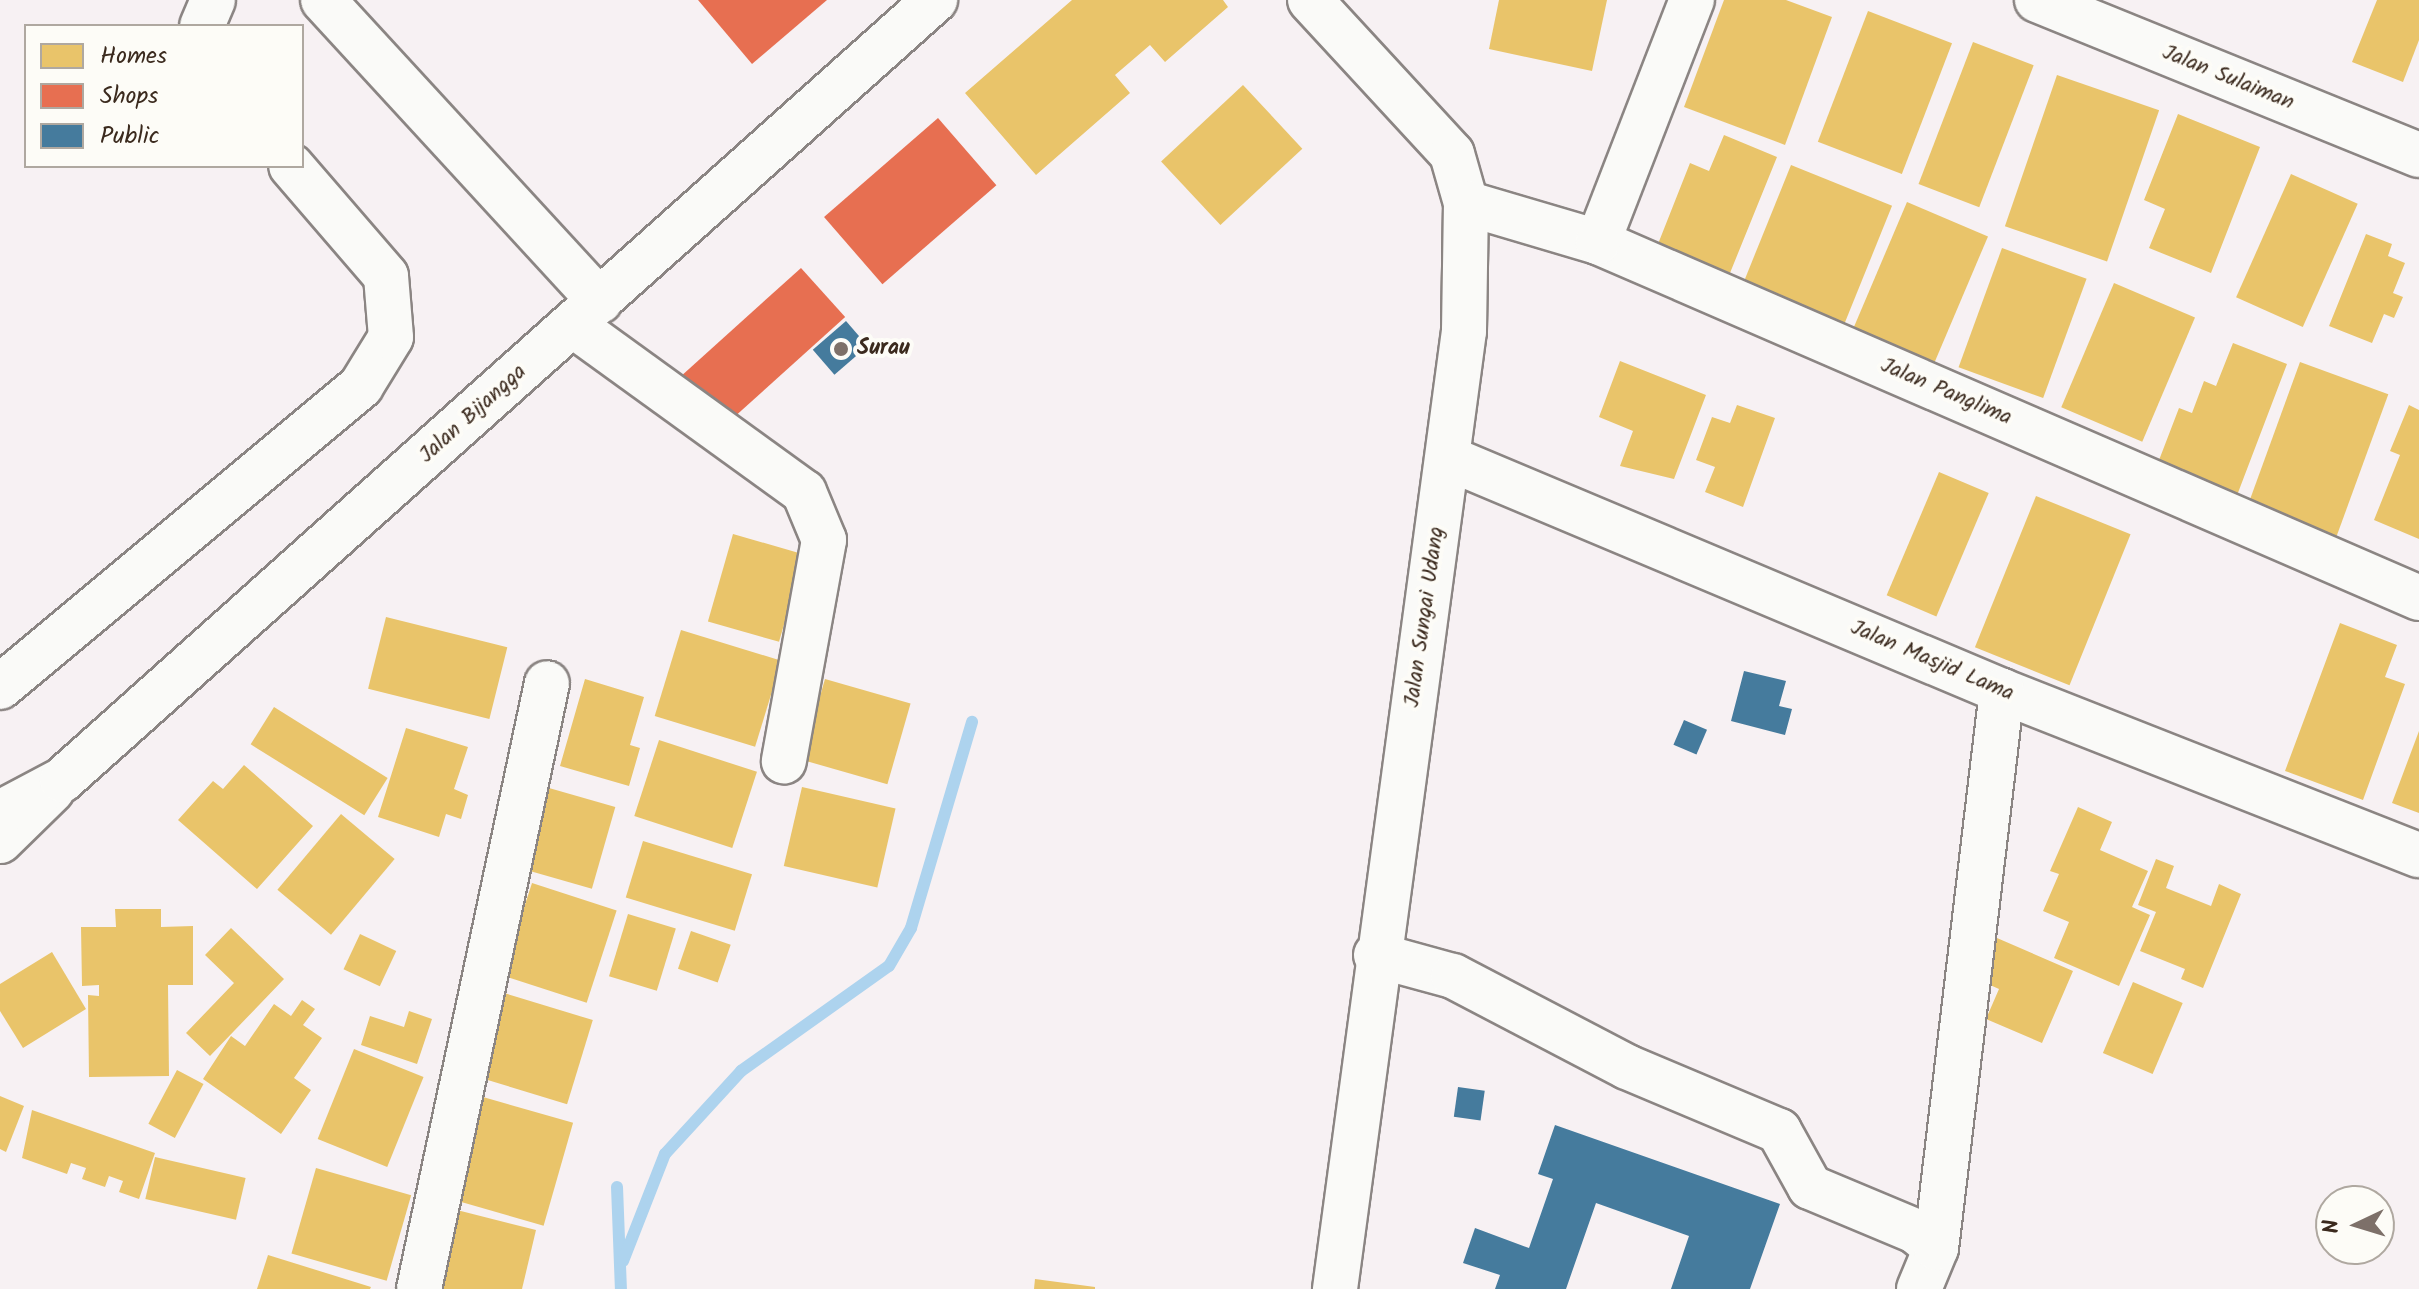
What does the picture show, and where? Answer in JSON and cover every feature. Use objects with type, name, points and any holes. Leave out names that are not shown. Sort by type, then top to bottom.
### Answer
[{"type":"street","points":[[203,24],[213,0]]},
{"type":"street","points":[[323,0],[586,313],[804,492],[824,540],[784,761]]},
{"type":"street","name":"Jalan Sungai Udang","points":[[1310,0],[1452,154],[1466,203],[1464,331],[1376,955],[1335,1289]]},
{"type":"street","points":[[1598,242],[1692,0]]},
{"type":"street","name":"Jalan Sulaiman","points":[[2037,0],[2419,155]]},
{"type":"street","name":"Jalan Bijangga","points":[[0,813],[62,780],[931,1]]},
{"type":"street","points":[[0,687],[361,386],[391,337],[386,276],[293,168]]},
{"type":"street","name":"Jalan Panglima","points":[[1466,203],[1598,242],[2419,598]]},
{"type":"street","name":"Jalan Masjid Lama","points":[[1448,458],[2002,691],[2419,855]]},
{"type":"street","points":[[419,1289],[547,683]]},
{"type":"street","points":[[1919,1289],[1936,1248],[2002,691]]},
{"type":"street","points":[[0,841],[62,780]]},
{"type":"street","points":[[1376,955],[1453,976],[1627,1067],[1779,1131],[1810,1187],[1915,1231],[1936,1248]]},
{"type":"building: Homes","points":[[1072,0],[1223,0],[1228,7],[1165,62],[1150,45],[1115,75],[1130,93],[1036,175],[965,93]]},
{"type":"building: Homes","points":[[1499,0],[1607,0],[1592,71],[1489,49]]},
{"type":"building: Homes","points":[[1724,0],[1786,0],[1832,17],[1785,145],[1684,107]]},
{"type":"building: Homes","points":[[2377,0],[2419,0],[2419,40],[2403,82],[2352,62]]},
{"type":"building: Homes","points":[[1868,11],[1952,43],[1902,174],[1818,142]]},
{"type":"building: Homes","points":[[1973,42],[2034,65],[1979,207],[1919,184]]},
{"type":"building: Homes","points":[[2057,75],[2159,110],[2107,261],[2005,226]]},
{"type":"building: Homes","points":[[1243,85],[1302,149],[1220,225],[1161,161]]},
{"type":"building: Homes","points":[[2178,114],[2260,147],[2211,273],[2149,248],[2165,209],[2144,200]]},
{"type":"building: Homes","points":[[1724,135],[1777,157],[1730,273],[1658,244],[1690,163],[1709,171]]},
{"type":"building: Homes","points":[[1791,165],[1892,206],[1844,325],[1743,284]]},
{"type":"building: Homes","points":[[2291,174],[2358,204],[2303,327],[2236,297]]},
{"type":"building: Homes","points":[[1907,202],[1988,236],[1933,366],[1852,332]]},
{"type":"building: Homes","points":[[2366,234],[2392,244],[2388,256],[2405,263],[2393,293],[2403,297],[2394,318],[2384,314],[2372,343],[2329,326]]},
{"type":"building: Homes","points":[[2002,248],[2087,279],[2043,398],[1959,367]]},
{"type":"building: Homes","points":[[2114,283],[2195,317],[2142,442],[2061,407]]},
{"type":"building: Homes","points":[[2233,343],[2287,364],[2236,498],[2156,468],[2179,408],[2192,413],[2204,381],[2216,386]]},
{"type":"building: Homes","points":[[1620,361],[1706,395],[1674,479],[1620,466],[1633,431],[1599,417]]},
{"type":"building: Homes","points":[[2300,362],[2388,394],[2337,536],[2248,504]]},
{"type":"building: Homes","points":[[1737,405],[1775,418],[1743,507],[1705,492],[1715,467],[1696,460],[1712,417],[1730,423]]},
{"type":"building: Homes","points":[[2409,405],[2419,410],[2419,539],[2374,520],[2400,455],[2390,451]]},
{"type":"building: Homes","points":[[1939,472],[1989,493],[1936,616],[1887,595]]},
{"type":"building: Homes","points":[[2036,496],[2131,534],[2070,685],[1975,647]]},
{"type":"building: Homes","points":[[733,534],[804,554],[779,642],[708,621]]},
{"type":"building: Homes","points":[[386,617],[507,647],[489,719],[368,689]]},
{"type":"building: Homes","points":[[2340,623],[2397,645],[2385,677],[2405,684],[2363,800],[2285,771]]},
{"type":"building: Homes","points":[[681,630],[781,661],[755,747],[655,716]]},
{"type":"building: Homes","points":[[585,679],[644,697],[630,745],[640,748],[629,786],[560,766]]},
{"type":"building: Homes","points":[[825,679],[911,704],[887,784],[802,760]]},
{"type":"building: Homes","points":[[274,707],[388,778],[364,815],[251,744]]},
{"type":"building: Homes","points":[[406,728],[468,747],[454,789],[468,795],[461,819],[446,814],[439,837],[378,817]]},
{"type":"building: Homes","points":[[2419,731],[2419,813],[2392,803]]},
{"type":"building: Homes","points":[[659,740],[757,772],[732,848],[634,816]]},
{"type":"building: Homes","points":[[244,765],[313,826],[257,889],[178,820],[213,781],[223,789]]},
{"type":"building: Homes","points":[[802,787],[896,809],[877,888],[784,866]]},
{"type":"building: Homes","points":[[549,788],[615,807],[592,889],[526,870]]},
{"type":"building: Homes","points":[[2078,807],[2112,822],[2100,850],[2148,871],[2132,907],[2150,915],[2119,986],[2054,958],[2069,922],[2043,911],[2059,874],[2050,871]]},
{"type":"building: Homes","points":[[341,814],[395,859],[331,935],[277,890]]},
{"type":"building: Homes","points":[[643,841],[752,874],[735,931],[626,897]]},
{"type":"building: Homes","points":[[2156,859],[2174,866],[2166,888],[2211,906],[2219,884],[2241,894],[2203,988],[2181,979],[2185,969],[2140,951],[2156,912],[2138,905]]},
{"type":"building: Homes","points":[[532,883],[617,911],[587,1003],[502,975]]},
{"type":"building: Homes","points":[[115,909],[161,909],[161,927],[193,926],[193,985],[168,985],[169,1076],[89,1077],[88,995],[99,996],[99,985],[82,986],[81,927],[116,927]]},
{"type":"building: Homes","points":[[628,914],[676,929],[657,991],[609,976]]},
{"type":"building: Homes","points":[[231,928],[284,979],[210,1056],[186,1033],[234,983],[205,955]]},
{"type":"building: Homes","points":[[691,931],[731,945],[718,982],[678,969]]},
{"type":"building: Homes","points":[[360,934],[396,951],[380,986],[344,969]]},
{"type":"building: Homes","points":[[1997,938],[2073,971],[2042,1043],[1986,1019],[1999,989],[1979,980]]},
{"type":"building: Homes","points":[[52,952],[86,1009],[23,1048],[0,1011],[0,984]]},
{"type":"building: Homes","points":[[2133,982],[2183,1003],[2153,1074],[2103,1053]]},
{"type":"building: Homes","points":[[501,992],[593,1020],[567,1104],[475,1076]]},
{"type":"building: Homes","points":[[302,1000],[315,1009],[303,1025],[322,1038],[294,1078],[311,1090],[281,1134],[203,1079],[231,1036],[245,1046],[274,1004],[291,1016]]},
{"type":"building: Homes","points":[[409,1011],[432,1019],[417,1064],[361,1045],[370,1016],[404,1027]]},
{"type":"building: Homes","points":[[354,1049],[424,1077],[387,1167],[318,1139]]},
{"type":"building: Homes","points":[[177,1070],[203,1084],[175,1138],[148,1124]]},
{"type":"building: Homes","points":[[476,1095],[573,1123],[544,1226],[447,1198]]},
{"type":"building: Homes","points":[[0,1096],[24,1106],[6,1152],[0,1149]]},
{"type":"building: Homes","points":[[32,1110],[155,1153],[139,1199],[119,1192],[123,1181],[109,1176],[105,1187],[82,1179],[86,1168],[71,1163],[67,1174],[22,1158]]},
{"type":"building: Homes","points":[[155,1157],[246,1178],[236,1220],[145,1199]]},
{"type":"building: Homes","points":[[316,1168],[411,1195],[387,1281],[291,1254]]},
{"type":"building: Homes","points":[[453,1209],[536,1230],[522,1289],[434,1289]]},
{"type":"building: Homes","points":[[268,1255],[371,1287],[257,1289]]},
{"type":"building: Homes","points":[[1035,1279],[1095,1287],[1095,1289],[1034,1289]]},
{"type":"building: Shops","points":[[698,0],[827,0],[752,64]]},
{"type":"building: Shops","points":[[938,118],[996,185],[882,284],[824,217]]},
{"type":"building: Shops","points":[[801,268],[845,317],[727,423],[683,374]]},
{"type":"building: Public","name":"Surau","points":[[846,321],[868,346],[834,375],[813,350]]},
{"type":"building: Public","points":[[1744,671],[1786,681],[1779,706],[1792,709],[1785,735],[1731,721]]},
{"type":"building: Public","points":[[1684,720],[1707,730],[1696,755],[1673,745]]},
{"type":"building: Public","points":[[1458,1087],[1485,1091],[1481,1120],[1454,1117]]},
{"type":"building: Public","points":[[1555,1125],[1780,1204],[1750,1289],[1671,1289],[1689,1236],[1596,1203],[1566,1289],[1495,1289],[1500,1275],[1463,1263],[1475,1228],[1529,1248],[1553,1179],[1538,1174]]},
{"type":"waterway","points":[[623,1261],[665,1154],[741,1071],[889,966],[911,928],[972,722]]},
{"type":"waterway","points":[[617,1187],[621,1289]]},
{"type":"place","name":"Surau","points":[[841,349]]}]
